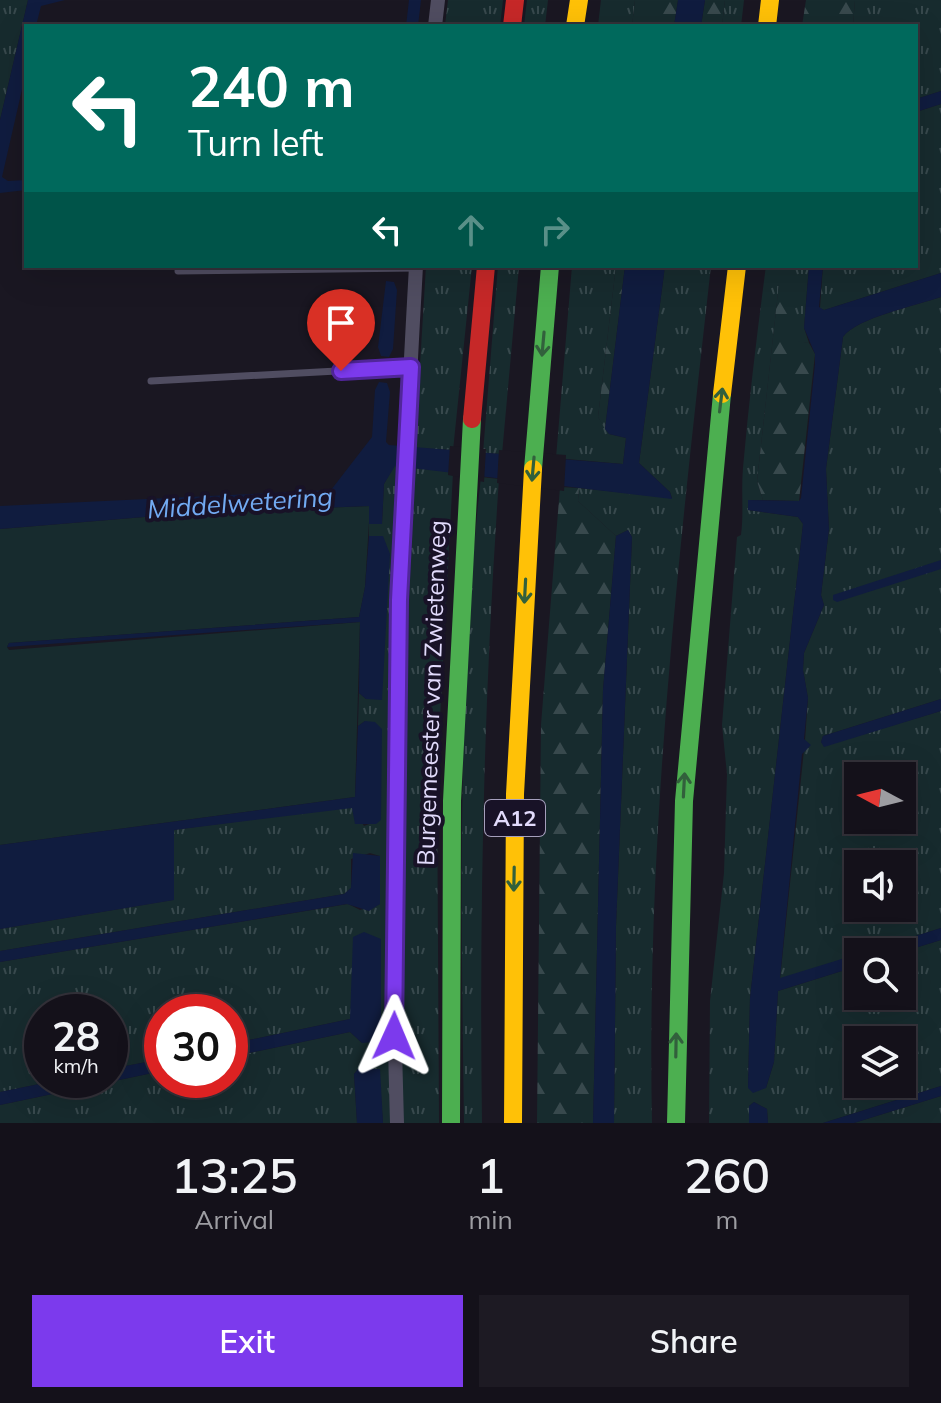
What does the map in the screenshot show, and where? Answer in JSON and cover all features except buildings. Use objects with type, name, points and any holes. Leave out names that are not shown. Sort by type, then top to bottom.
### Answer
[{"type":"main road","points":[[512,24],[515,0]]},
{"type":"main road","points":[[575,24],[579,0]]},
{"type":"main road","points":[[767,24],[770,0]]},
{"type":"main road","name":"Burgemeester van Zwietenweg","points":[[451,1123],[449,845],[464,502],[486,268]]},
{"type":"main road","name":"A12","points":[[513,1123],[515,794],[529,514],[550,268]]},
{"type":"main road","points":[[676,1123],[679,893],[686,744],[705,534],[737,268]]},
{"type":"street","points":[[435,24],[438,0]]},
{"type":"street","points":[[397,1123],[394,1036],[397,727],[404,478],[416,268]]},
{"type":"lane","points":[[178,271],[356,268]]},
{"type":"lane","points":[[151,381],[411,367]]},
{"type":"green space","points":[[0,0],[28,0],[0,120]]},
{"type":"green space","points":[[448,0],[503,0],[500,24],[445,24]]},
{"type":"green space","points":[[527,0],[548,0],[545,24],[524,24]]},
{"type":"green space","points":[[601,0],[635,0],[632,24],[598,24]]},
{"type":"green space","points":[[635,0],[678,0],[674,24],[632,24]]},
{"type":"green space","points":[[705,0],[725,0],[722,24],[701,24]]},
{"type":"green space","points":[[725,0],[744,0],[741,24],[722,24]]},
{"type":"green space","points":[[806,0],[855,0],[853,24],[802,24]]},
{"type":"green space","points":[[855,0],[941,0],[941,91],[918,98],[918,24],[853,24]]},
{"type":"green space","points":[[941,104],[941,273],[824,310],[820,308],[823,268],[918,268],[918,111]]},
{"type":"green space","points":[[426,268],[472,268],[453,450],[415,448]]},
{"type":"green space","points":[[498,268],[519,268],[502,454],[483,453]]},
{"type":"green space","points":[[572,268],[616,268],[598,417],[609,434],[626,438],[623,464],[556,458]]},
{"type":"green space","points":[[616,268],[625,268],[605,429],[598,417]]},
{"type":"green space","points":[[665,268],[711,268],[667,694],[654,908],[652,1123],[614,1123],[616,926],[632,537],[628,530],[616,536],[578,501],[579,488],[672,498],[670,492],[639,463]]},
{"type":"green space","points":[[766,268],[809,268],[804,328],[809,343],[792,341],[792,325],[779,284],[757,481],[763,500],[749,500],[748,510],[798,517],[803,524],[750,998],[748,1088],[766,1088],[774,1062],[778,991],[844,970],[844,1010],[916,1010],[916,948],[941,940],[941,1086],[916,1094],[916,1026],[844,1026],[844,1098],[903,1098],[823,1123],[768,1123],[767,1109],[754,1102],[749,1106],[749,1123],[709,1123],[710,1001],[724,873],[727,774],[722,725],[737,537],[741,535],[742,527],[745,443]]},
{"type":"green space","points":[[779,283],[793,300],[792,340],[809,343],[815,354],[799,501],[763,500],[757,481]]},
{"type":"green space","points":[[941,297],[941,699],[823,736],[821,742],[824,746],[941,711],[941,928],[909,938],[844,938],[844,959],[780,979],[805,741],[808,698],[803,670],[804,653],[824,605],[821,595],[829,529],[826,469],[843,337],[861,324]]},
{"type":"green space","points":[[394,466],[453,472],[437,775],[439,1123],[383,1123],[379,1069],[358,1069],[354,1074],[357,1123],[0,1123],[0,1105],[33,1098],[128,1098],[128,1078],[144,1075],[144,1098],[248,1098],[248,1053],[350,1032],[362,1043],[352,1016],[350,1019],[248,1040],[248,994],[144,994],[144,1062],[128,1066],[128,994],[24,994],[24,1087],[0,1092],[0,962],[348,904],[360,910],[380,904],[380,856],[370,853],[351,859],[351,888],[344,894],[0,951],[0,929],[173,900],[173,830],[352,807],[364,826],[380,820],[365,721],[358,726],[359,693],[366,699],[383,536],[369,536],[369,524],[382,524],[384,484]]},
{"type":"green space","points":[[481,477],[499,479],[484,801],[482,1123],[464,1123],[464,719]]},
{"type":"green space","points":[[560,487],[579,488],[578,501],[616,536],[603,690],[593,1123],[537,1123],[541,725]]},
{"type":"green space","points":[[370,506],[365,587],[359,617],[9,643],[7,647],[9,650],[360,622],[355,797],[0,845],[0,529],[192,513]]},
{"type":"green space","points":[[941,1096],[941,1123],[854,1123]]},
{"type":"water","points":[[28,0],[65,0],[41,6],[36,24],[24,24],[24,81],[2,177],[8,181],[24,180],[24,190],[0,193],[0,120]]},
{"type":"water","points":[[409,0],[421,0],[418,24],[406,24]]},
{"type":"water","points":[[678,0],[705,0],[701,24],[674,24]]},
{"type":"water","points":[[941,91],[941,104],[918,111],[918,98]]},
{"type":"water","name":"Middelwetering","points":[[625,268],[665,268],[639,463],[670,492],[672,499],[395,466],[384,484],[382,524],[369,524],[369,506],[192,513],[0,529],[0,506],[331,490],[372,437],[375,390],[379,382],[387,383],[390,392],[386,442],[389,445],[623,464],[626,438],[609,434],[605,429]]},
{"type":"water","points":[[809,268],[823,268],[819,307],[824,310],[941,273],[941,297],[874,318],[843,337],[826,469],[829,529],[821,595],[824,605],[804,653],[803,670],[808,698],[804,739],[811,745],[802,754],[780,978],[844,958],[844,970],[778,991],[774,1062],[766,1088],[753,1093],[748,1088],[750,998],[803,524],[798,517],[748,510],[748,500],[799,501],[801,498],[815,354],[804,328]]},
{"type":"water","points":[[386,281],[394,282],[397,290],[393,349],[389,357],[381,356],[378,347]]},
{"type":"water","points":[[628,530],[632,537],[616,926],[614,1123],[593,1123],[603,690],[616,536]]},
{"type":"water","points":[[369,536],[383,536],[390,554],[382,700],[366,699],[359,693],[360,622],[7,647],[9,643],[359,617]]},
{"type":"water","points":[[941,560],[941,569],[837,602],[833,600],[833,595]]},
{"type":"water","points":[[941,699],[941,711],[824,747],[821,742],[823,736]]},
{"type":"water","points":[[365,721],[375,722],[382,729],[381,820],[376,824],[355,824],[352,808],[174,830],[174,900],[0,929],[0,845],[355,797],[358,726]]},
{"type":"water","points":[[353,853],[380,856],[380,904],[369,911],[347,904],[0,962],[0,951],[344,894],[351,888]]},
{"type":"water","points":[[941,928],[941,940],[916,948],[916,938],[909,938]]},
{"type":"water","points":[[364,932],[381,939],[381,1036],[373,1042],[362,1043],[350,1032],[248,1053],[248,1040],[350,1019],[353,937]]},
{"type":"water","points":[[144,1062],[144,1075],[128,1078],[128,1066]]},
{"type":"water","points":[[358,1069],[380,1069],[383,1123],[357,1123],[354,1074]]},
{"type":"water","points":[[941,1086],[941,1096],[854,1123],[823,1123],[903,1098],[916,1098],[916,1094]]},
{"type":"water","points":[[24,1087],[24,1098],[33,1098],[0,1105],[0,1092]]},
{"type":"water","points":[[754,1102],[767,1109],[768,1123],[749,1123],[749,1106]]},
{"type":"pier","points":[[450,446],[486,449],[484,482],[448,475]]},
{"type":"pier","points":[[499,450],[566,455],[564,491],[497,483]]},
{"type":"traffic: fast","points":[[533,469],[550,268]]},
{"type":"traffic: fast","points":[[676,1123],[684,801],[722,394]]},
{"type":"traffic: fast","points":[[451,1123],[452,801],[472,419]]},
{"type":"traffic: slow","points":[[575,24],[579,0]]},
{"type":"traffic: slow","points":[[767,24],[770,0]]},
{"type":"traffic: slow","points":[[722,394],[737,268]]},
{"type":"traffic: slow","points":[[513,1123],[515,794],[533,469]]},
{"type":"traffic: jam","points":[[512,24],[515,0]]},
{"type":"traffic: jam","points":[[472,419],[486,268]]},
{"type":"route","points":[[341,371],[411,367],[399,600],[394,1036]]}]
